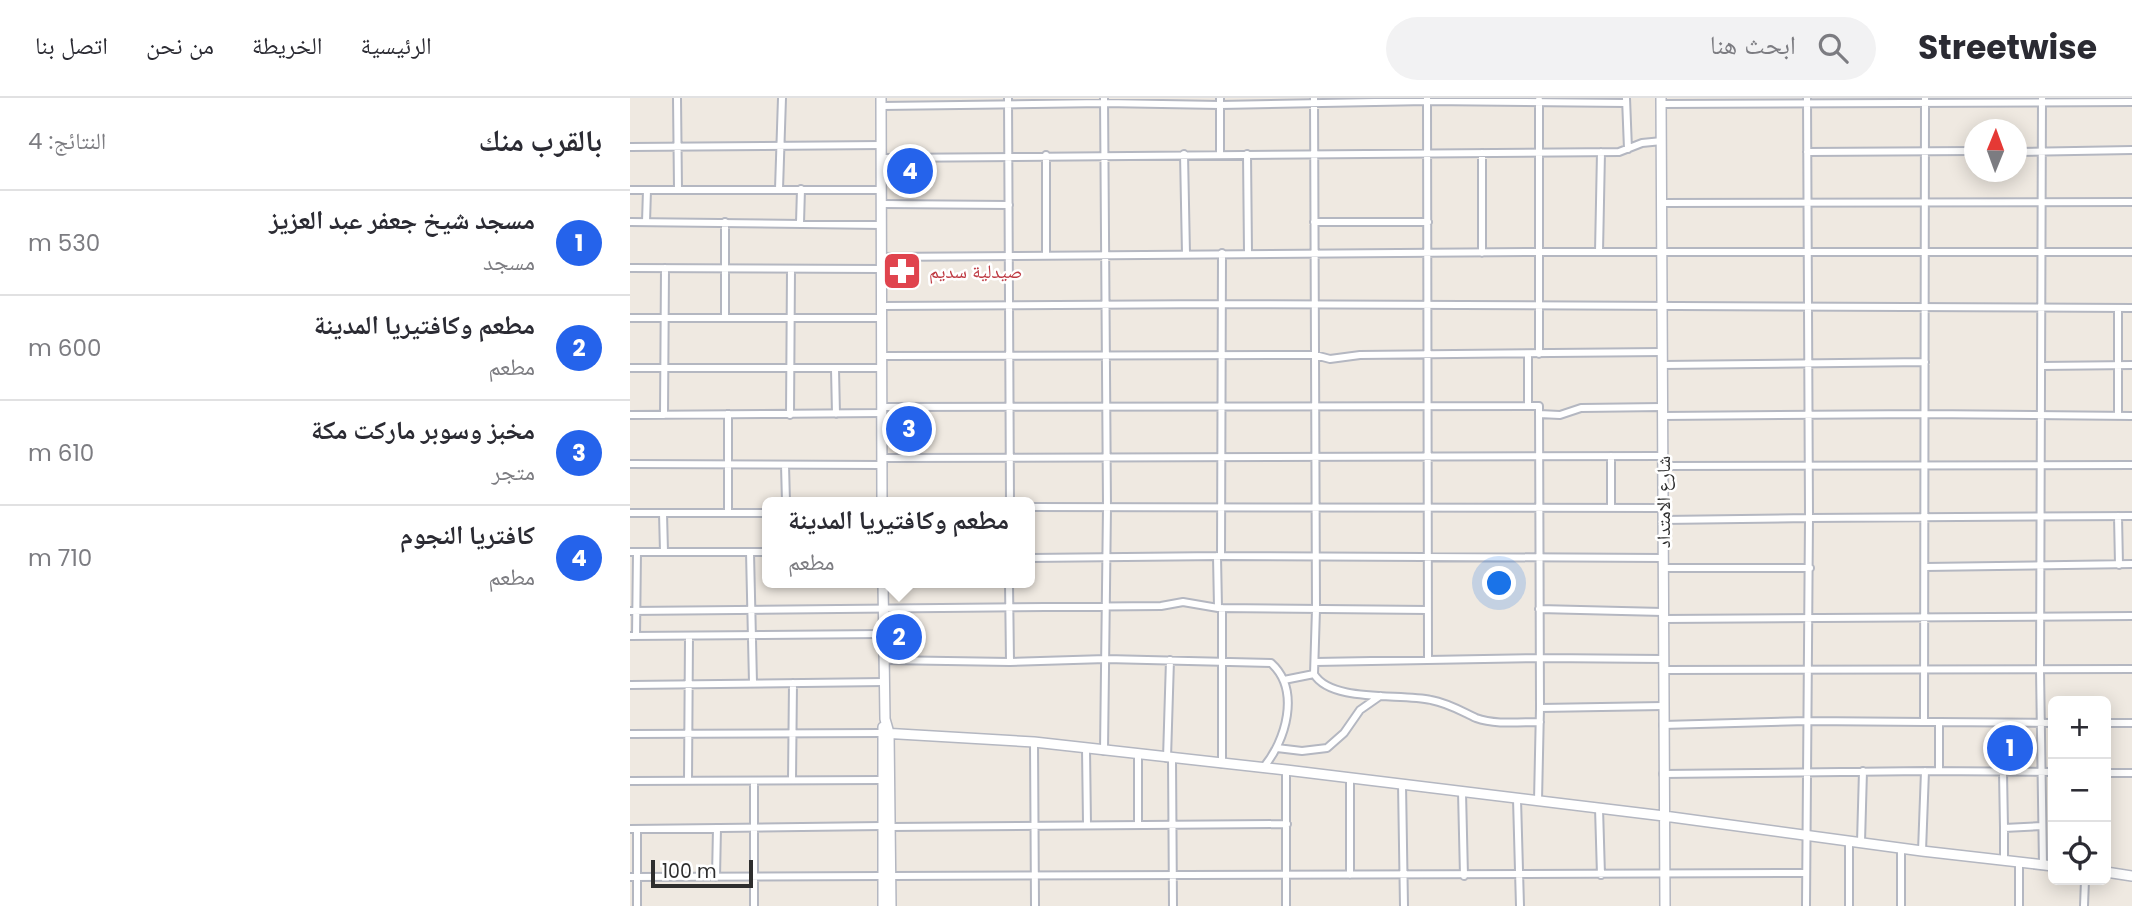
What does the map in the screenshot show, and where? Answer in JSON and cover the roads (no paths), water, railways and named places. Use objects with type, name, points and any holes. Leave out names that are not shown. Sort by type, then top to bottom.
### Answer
[{"type":"street","points":[[677,98],[678,189]]},
{"type":"street","points":[[779,189],[782,98]]},
{"type":"street","points":[[1427,99],[1428,659]]},
{"type":"street","points":[[882,497],[882,102],[1427,99],[1626,101],[1628,149]]},
{"type":"street","points":[[1314,100],[1317,609],[1314,674],[1318,681],[1337,690],[1431,699],[1485,720],[1540,722]]},
{"type":"street","points":[[1539,100],[1539,354]]},
{"type":"street","points":[[1806,906],[1810,568],[1807,100]]},
{"type":"street","points":[[1924,722],[1925,100]]},
{"type":"street","points":[[630,734],[885,733],[1034,742],[1402,784],[1664,816],[1901,849],[2048,865],[2042,826],[2040,670],[2042,100]]},
{"type":"street","points":[[1008,101],[1010,497]]},
{"type":"street","points":[[1104,101],[1107,305],[1104,751]]},
{"type":"street","points":[[1661,101],[2132,102]]},
{"type":"street","name":"شارع الامتداد","points":[[1661,101],[1662,725],[1665,906]]},
{"type":"street","points":[[1220,102],[1220,154]]},
{"type":"street","points":[[882,158],[1601,152],[1661,141]]},
{"type":"street","points":[[630,147],[882,145]]},
{"type":"street","points":[[2027,152],[2132,150]]},
{"type":"street","points":[[1807,152],[1964,151]]},
{"type":"street","points":[[1599,252],[1601,152]]},
{"type":"street","points":[[1482,153],[1482,253]]},
{"type":"street","points":[[1184,154],[1186,254]]},
{"type":"street","points":[[1247,154],[1248,253]]},
{"type":"street","points":[[1046,155],[1046,254]]},
{"type":"street","points":[[800,223],[801,189]]},
{"type":"street","points":[[630,190],[882,190]]},
{"type":"street","points":[[646,222],[647,190]]},
{"type":"street","points":[[1661,202],[2132,202]]},
{"type":"street","points":[[883,204],[1009,205]]},
{"type":"street","points":[[630,222],[882,225]]},
{"type":"street","points":[[725,222],[725,318]]},
{"type":"street","points":[[1314,222],[1427,222]]},
{"type":"street","points":[[881,257],[1222,253],[2132,252]]},
{"type":"street","points":[[1222,253],[1223,407],[1219,556],[1222,764]]},
{"type":"street","points":[[630,268],[881,269]]},
{"type":"street","points":[[664,415],[665,268]]},
{"type":"street","points":[[790,415],[791,269]]},
{"type":"street","points":[[882,306],[1222,304],[2132,308]]},
{"type":"street","points":[[2118,308],[2118,416]]},
{"type":"street","points":[[630,318],[882,318]]},
{"type":"street","points":[[883,356],[1315,355],[1338,359],[1360,355],[1662,352]]},
{"type":"street","points":[[1528,354],[1528,405]]},
{"type":"street","points":[[1662,365],[1925,362]]},
{"type":"street","points":[[2041,366],[2132,365]]},
{"type":"street","points":[[630,368],[882,368]]},
{"type":"street","points":[[835,369],[836,414]]},
{"type":"street","points":[[630,415],[790,415],[882,410],[1107,406],[1539,406],[1538,802]]},
{"type":"street","points":[[1539,414],[1560,415],[1581,408],[1808,415],[2132,416]]},
{"type":"street","points":[[727,414],[727,513]]},
{"type":"street","points":[[630,464],[785,465],[1010,458],[1539,455],[1808,466],[2132,466]]},
{"type":"street","points":[[1611,456],[1611,508]]},
{"type":"street","points":[[785,465],[786,497]]},
{"type":"street","points":[[1035,507],[1663,508]]},
{"type":"street","points":[[630,513],[762,513]]},
{"type":"street","points":[[663,513],[664,552]]},
{"type":"street","points":[[2118,516],[2119,565]]},
{"type":"street","points":[[1663,520],[2132,516]]},
{"type":"street","points":[[762,552],[633,552],[633,636],[883,634]]},
{"type":"street","points":[[750,552],[753,683]]},
{"type":"street","points":[[1035,558],[1540,558],[1810,568]]},
{"type":"street","points":[[1925,567],[2132,564]]},
{"type":"street","points":[[883,588],[886,719],[882,780],[886,827]]},
{"type":"street","points":[[1009,588],[1010,662]]},
{"type":"street","points":[[633,611],[1107,607],[1161,606],[1183,602],[1220,608],[1428,610]]},
{"type":"street","points":[[1539,609],[1809,618],[2132,616]]},
{"type":"street","points":[[688,781],[689,636]]},
{"type":"street","points":[[884,660],[1010,662],[1106,659],[1271,663],[1284,680],[1288,704],[1285,725],[1277,748],[1263,768]]},
{"type":"street","points":[[1315,662],[1663,659]]},
{"type":"street","points":[[1170,660],[1173,906]]},
{"type":"street","points":[[1664,670],[2132,669]]},
{"type":"street","points":[[1284,680],[1314,674]]},
{"type":"street","points":[[630,685],[884,682]]},
{"type":"street","points":[[792,780],[793,683]]},
{"type":"street","points":[[1277,748],[1302,751],[1327,748],[1345,733],[1360,710],[1380,696]]},
{"type":"street","points":[[1540,708],[1662,706]]},
{"type":"street","points":[[1662,725],[1807,722],[2048,723]]},
{"type":"street","points":[[1939,722],[1939,771]]},
{"type":"street","points":[[2111,723],[2132,723]]},
{"type":"street","points":[[885,733],[887,876],[891,906]]},
{"type":"street","points":[[1034,742],[1035,906]]},
{"type":"street","points":[[1086,749],[1087,824]]},
{"type":"street","points":[[1138,754],[1138,824]]},
{"type":"street","points":[[1286,770],[1286,906]]},
{"type":"street","points":[[1861,842],[1863,771]]},
{"type":"street","points":[[1922,851],[1925,771]]},
{"type":"street","points":[[2003,772],[2004,860]]},
{"type":"street","points":[[1663,774],[2048,772]]},
{"type":"street","points":[[2111,773],[2132,773]]},
{"type":"street","points":[[1350,778],[1350,875]]},
{"type":"street","points":[[630,781],[882,780]]},
{"type":"street","points":[[754,781],[754,906]]},
{"type":"street","points":[[1402,784],[1404,906]]},
{"type":"street","points":[[1462,792],[1464,876]]},
{"type":"street","points":[[1517,799],[1520,906]]},
{"type":"street","points":[[1599,808],[1601,875]]},
{"type":"street","points":[[636,906],[633,829],[1287,824]]},
{"type":"street","points":[[2004,828],[2042,826]]},
{"type":"street","points":[[716,877],[717,828]]},
{"type":"street","points":[[1849,841],[1849,906]]},
{"type":"street","points":[[1901,849],[1901,906]]},
{"type":"street","points":[[2019,862],[2019,906]]},
{"type":"street","points":[[633,877],[1806,873]]},
{"type":"street","points":[[2111,873],[2132,876]]},
{"type":"street","points":[[883,906],[887,876]]},
{"type":"street","points":[[2084,906],[2085,885]]},
{"type":"place","name":"كافتريا النجوم","points":[[910,171]]},
{"type":"place","name":"صيدلية سديم","points":[[902,271]]},
{"type":"place","name":"مخبز وسوبر ماركت مكة","points":[[909,429]]},
{"type":"place","name":"مطعم وكافتيريا المدينة","points":[[899,637]]},
{"type":"place","name":"مسجد شيخ جعفر عبد العزيز","points":[[2010,748]]}]
